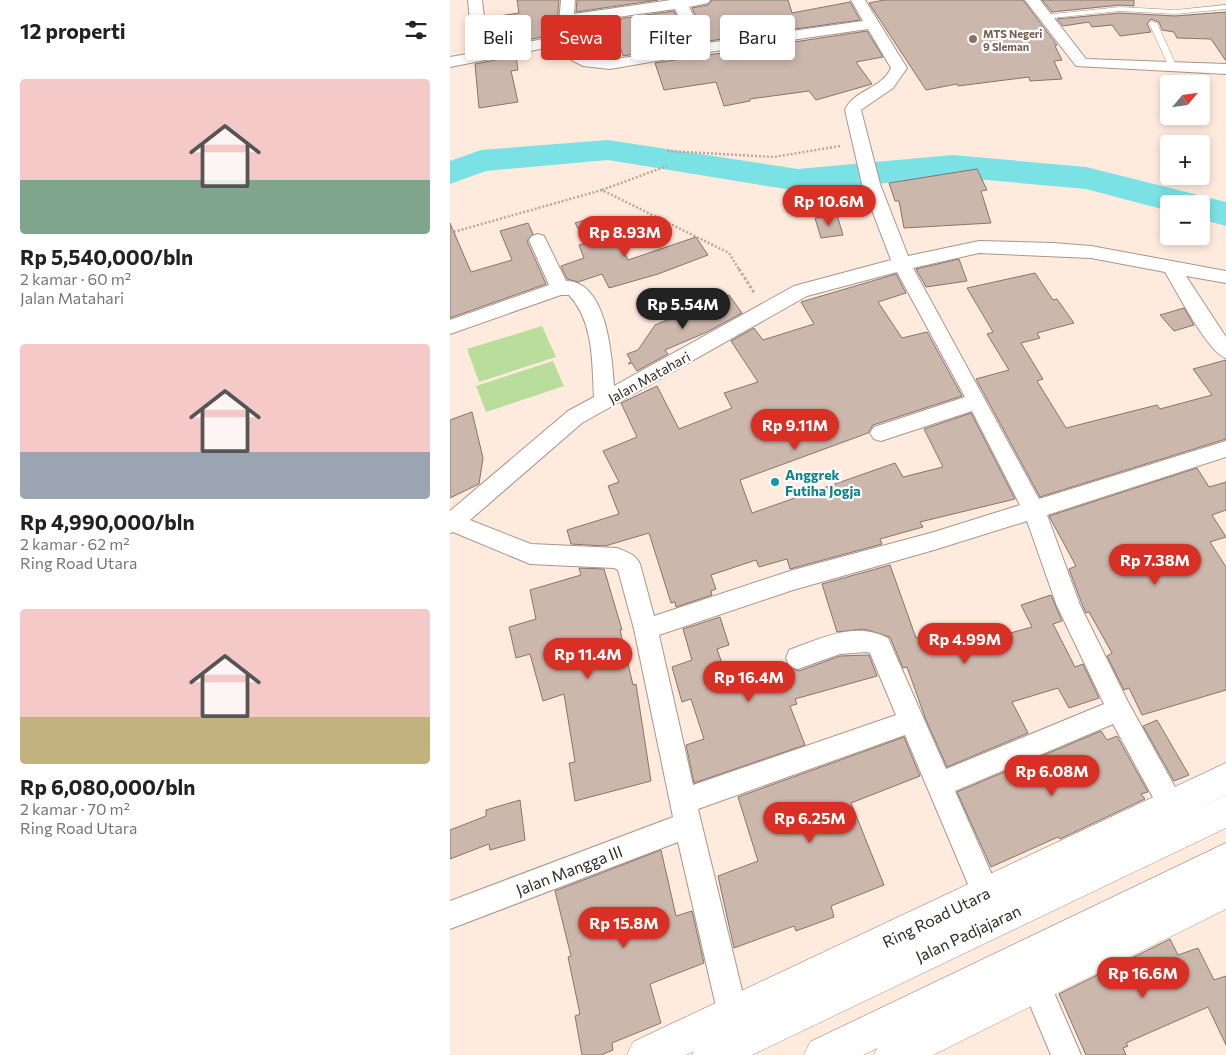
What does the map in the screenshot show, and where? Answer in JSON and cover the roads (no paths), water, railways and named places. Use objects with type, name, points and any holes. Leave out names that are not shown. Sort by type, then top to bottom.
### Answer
[{"type":"main road","name":"Ring Road Utara","points":[[646,1055],[1226,779]]},
{"type":"main road","name":"Jalan Padjajaran","points":[[710,1055],[1226,812]]},
{"type":"main road","points":[[823,1055],[1226,860]]},
{"type":"main road","points":[[893,1055],[1226,890]]},
{"type":"street","points":[[475,0],[477,15]]},
{"type":"street","points":[[567,15],[568,0]]},
{"type":"street","points":[[596,15],[679,1],[703,0]]},
{"type":"street","points":[[858,0],[899,68],[897,75],[890,82],[856,105],[853,110],[871,184],[902,264],[1034,510],[1069,606],[1119,710],[1171,805]]},
{"type":"street","points":[[1032,0],[1043,17],[1081,63],[1226,69]]},
{"type":"street","points":[[679,1],[686,15]]},
{"type":"street","points":[[710,47],[873,24]]},
{"type":"street","points":[[450,62],[465,59]]},
{"type":"street","points":[[582,60],[588,63],[610,64],[633,60]]},
{"type":"street","points":[[538,240],[560,288]]},
{"type":"street","name":"Jalan Matahari","points":[[451,523],[575,417],[801,291],[902,264],[979,248],[1053,249],[1091,252],[1226,277]]},
{"type":"street","points":[[1171,267],[1208,327],[1226,351]]},
{"type":"street","points":[[450,327],[560,288],[574,288],[584,296],[597,329],[606,400]]},
{"type":"street","points":[[881,433],[977,401]]},
{"type":"street","points":[[646,628],[793,580],[1034,510],[1226,449]]},
{"type":"street","points":[[451,523],[530,554],[623,560],[628,564],[646,628],[685,813],[733,1015]]},
{"type":"street","points":[[798,658],[856,639],[871,639],[879,646],[986,893]]},
{"type":"street","points":[[939,785],[1119,710]]},
{"type":"street","name":"Jalan Mangga III","points":[[450,915],[830,751],[911,721]]},
{"type":"street","points":[[1036,984],[1066,1055]]},
{"type":"lane","points":[[1043,17],[1120,9],[1175,12],[1226,7]]},
{"type":"lane","points":[[1153,23],[1173,68]]},
{"type":"waterway","points":[[450,173],[481,161],[608,150],[798,180],[953,166],[1086,178],[1160,197]]},
{"type":"waterway","points":[[1210,210],[1226,214]]},
{"type":"place","name":"MTS Negeri 9 Sleman","points":[[973,39]]},
{"type":"place","name":"Anggrek Futiha Jogja","points":[[775,482]]}]
